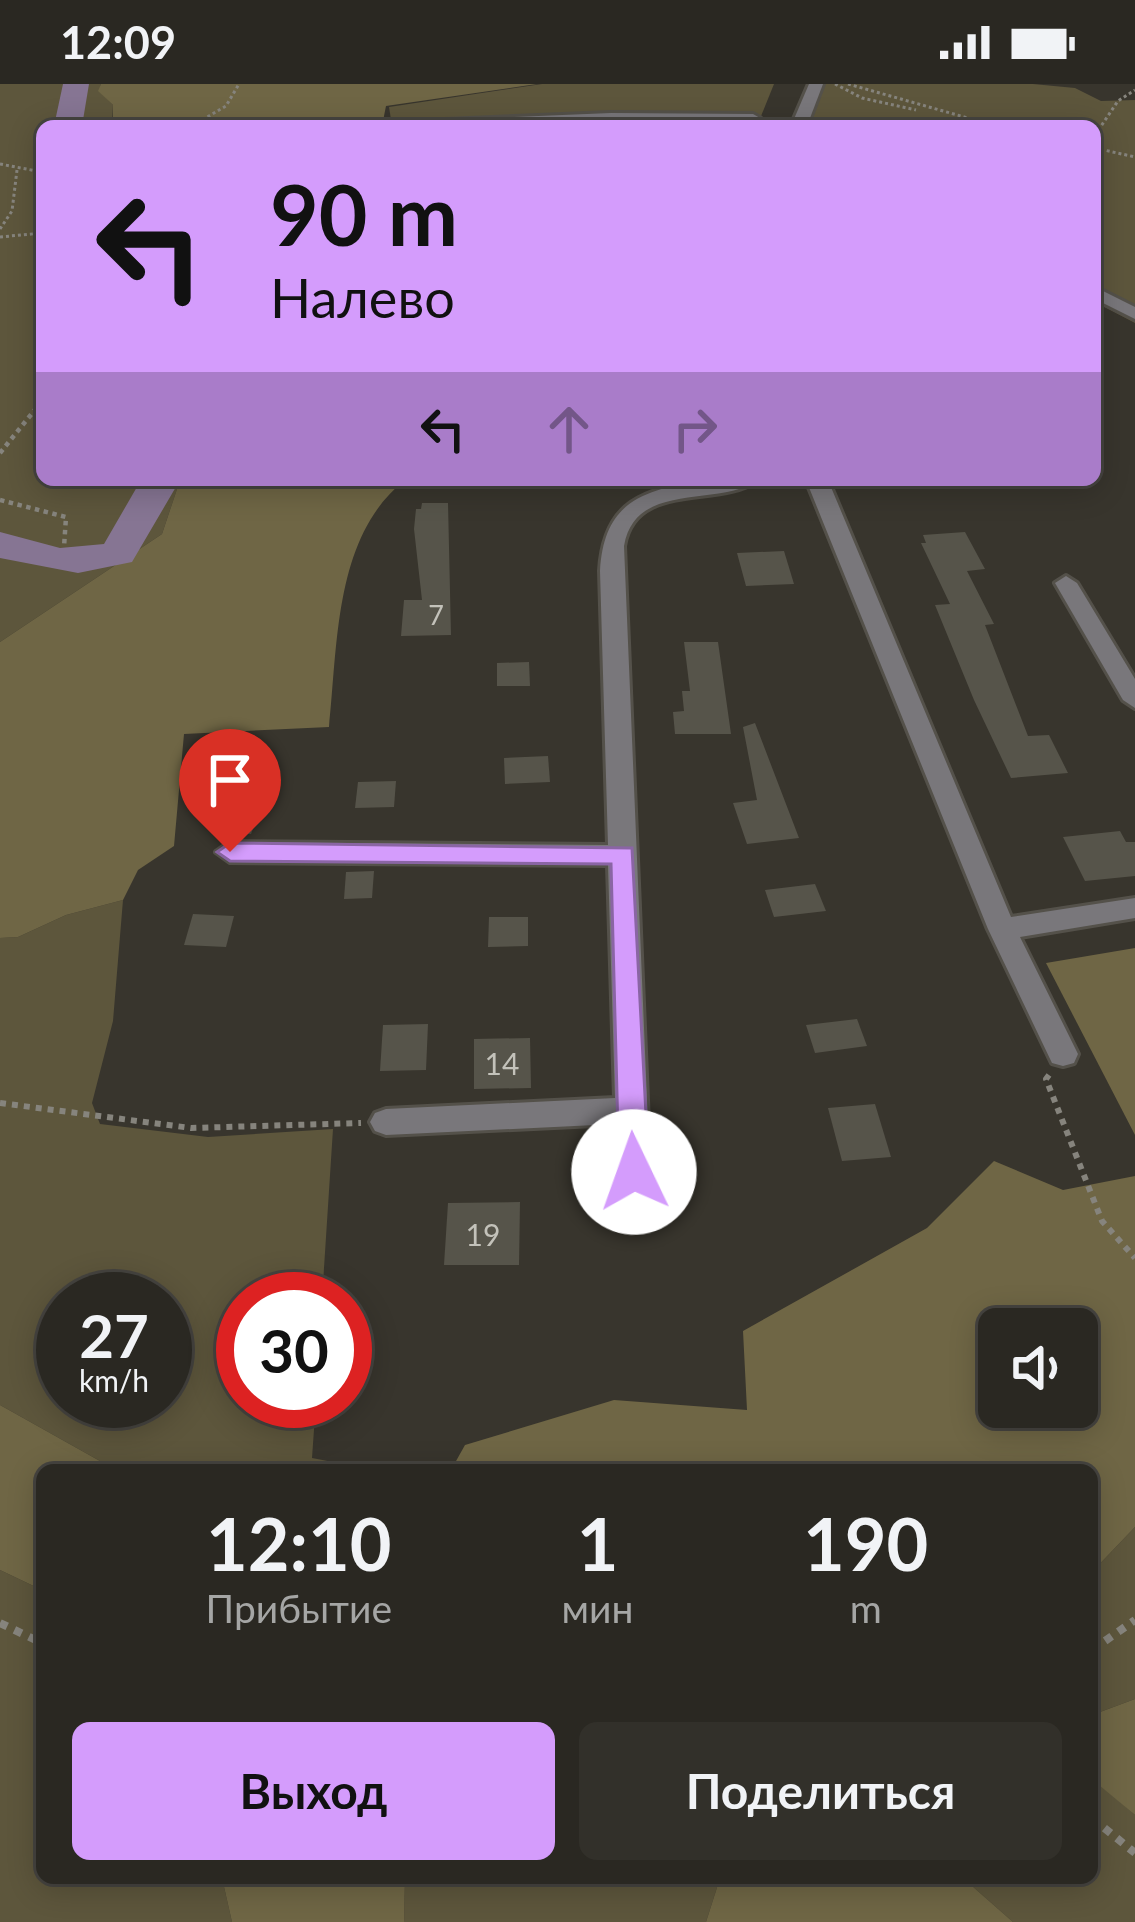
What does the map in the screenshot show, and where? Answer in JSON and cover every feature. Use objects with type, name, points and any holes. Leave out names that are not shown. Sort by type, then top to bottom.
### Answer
[{"type":"street","points":[[801,120],[816,84]]},
{"type":"street","points":[[548,120],[754,115]]},
{"type":"street","points":[[1101,295],[1135,314]]},
{"type":"street","points":[[634,1172],[611,571],[614,538],[620,523],[658,499],[719,486]]},
{"type":"street","points":[[819,486],[1002,929],[1063,1054]]},
{"type":"street","points":[[1066,583],[1135,700]]},
{"type":"street","points":[[230,852],[623,855]]},
{"type":"street","points":[[1002,929],[1135,908]]},
{"type":"street","points":[[386,1122],[631,1110]]},
{"type":"path","points":[[202,120],[226,106],[238,84]]},
{"type":"path","points":[[835,84],[862,98],[969,120]]},
{"type":"path","points":[[848,84],[937,113]]},
{"type":"path","points":[[1101,128],[1118,101],[1135,90]]},
{"type":"path","points":[[1101,146],[1104,150]]},
{"type":"path","points":[[1101,150],[1135,157]]},
{"type":"path","points":[[0,164],[36,172]]},
{"type":"path","points":[[0,229],[12,211],[17,170]]},
{"type":"path","points":[[0,237],[36,234]]},
{"type":"path","points":[[0,453],[36,408]]},
{"type":"path","points":[[0,500],[67,517],[64,547]]},
{"type":"path","points":[[1063,1054],[1046,1079],[1102,1221],[1135,1258]]},
{"type":"path","points":[[0,1103],[191,1128],[386,1122]]},
{"type":"path","points":[[1098,1646],[1135,1620]]},
{"type":"path","points":[[0,1623],[36,1640]]},
{"type":"path","points":[[1098,1823],[1135,1853]]},
{"type":"shaded area","points":[[0,84],[101,84],[99,91],[113,105],[112,120],[36,120],[36,486],[178,486],[162,534],[0,642]]},
{"type":"shaded area","points":[[101,84],[537,84],[386,106],[383,120],[113,120],[113,105],[98,91]]},
{"type":"shaded area","points":[[542,84],[774,84],[759,120],[391,120],[389,107]]},
{"type":"shaded area","points":[[824,84],[1033,84],[1075,88],[1101,101],[1135,100],[1135,323],[1101,305],[1101,120],[809,120]]},
{"type":"shaded area","points":[[178,486],[399,486],[364,531],[352,561],[338,627],[329,727],[184,734],[174,846],[138,870],[123,900],[66,915],[18,937],[0,938],[0,642],[162,534]]},
{"type":"shaded area","points":[[123,900],[113,1021],[92,1103],[100,1124],[208,1137],[333,1129],[324,1272],[216,1272],[216,1428],[314,1428],[312,1458],[343,1464],[105,1464],[41,1428],[192,1428],[192,1272],[36,1272],[36,1425],[0,1405],[0,938],[18,937],[66,915]]},
{"type":"shaded area","points":[[1135,948],[1135,1135],[1046,963]]},
{"type":"shaded area","points":[[994,1161],[1063,1190],[1135,1176],[1135,1527],[1098,1566],[1098,1464],[454,1464],[465,1445],[614,1400],[747,1410],[743,1331],[927,1228]]},
{"type":"shaded area","points":[[0,1405],[105,1464],[36,1464],[36,1587],[0,1570]]},
{"type":"shaded area","points":[[1135,1527],[1135,1699],[1098,1713],[1098,1566]]},
{"type":"shaded area","points":[[0,1570],[36,1587],[36,1884],[223,1884],[232,1922],[0,1922]]},
{"type":"shaded area","points":[[1135,1699],[1135,1815],[1098,1784],[1098,1713]]},
{"type":"shaded area","points":[[1098,1782],[1135,1815],[1135,1922],[1013,1922],[970,1884],[1098,1884]]},
{"type":"shaded area","points":[[223,1884],[405,1884],[404,1922],[232,1922]]},
{"type":"shaded area","points":[[405,1884],[718,1884],[706,1922],[404,1922]]},
{"type":"shaded area","points":[[718,1884],[970,1884],[1013,1922],[706,1922]]},
{"type":"building","points":[[422,503],[448,503],[451,635],[401,636],[404,600],[422,600],[414,529],[416,509]]},
{"type":"building","points":[[965,532],[985,569],[967,571],[994,624],[985,625],[1028,736],[1049,735],[1068,773],[1011,778],[974,700],[935,605],[950,604],[921,543],[926,543],[923,535]]},
{"type":"building","points":[[784,551],[794,584],[746,586],[737,553]]},
{"type":"building","points":[[684,642],[718,642],[731,734],[675,734],[673,712],[684,711],[682,691],[690,691]]},
{"type":"building","points":[[529,662],[530,686],[497,686],[497,663]]},
{"type":"building","points":[[755,723],[799,838],[747,844],[733,803],[757,800],[743,727]]},
{"type":"building","points":[[212,751],[251,751],[245,779],[205,779]]},
{"type":"building","points":[[548,756],[550,782],[505,784],[504,758]]},
{"type":"building","points":[[396,781],[394,807],[355,808],[358,782]]},
{"type":"building","points":[[223,807],[260,810],[251,834],[213,831]]},
{"type":"building","points":[[1120,831],[1126,842],[1135,842],[1135,876],[1085,881],[1063,837]]},
{"type":"building","points":[[374,871],[372,898],[344,899],[346,872]]},
{"type":"building","points":[[815,884],[826,911],[774,917],[765,890]]},
{"type":"building","points":[[193,914],[234,916],[226,947],[184,945]]},
{"type":"building","points":[[489,917],[528,917],[528,946],[488,947]]},
{"type":"building","points":[[857,1019],[867,1046],[815,1053],[806,1025]]},
{"type":"building","points":[[428,1024],[426,1070],[380,1071],[383,1025]]},
{"type":"building","points":[[530,1038],[531,1088],[474,1089],[474,1039]]},
{"type":"building","points":[[875,1104],[891,1157],[842,1161],[828,1108]]},
{"type":"building","points":[[520,1202],[519,1265],[444,1265],[448,1203]]},
{"type":"waterway","points":[[69,120],[76,84]]},
{"type":"waterway","points":[[0,544],[60,560],[108,558],[125,545],[157,486]]},
{"type":"route","points":[[230,852],[623,855],[634,1172]]}]
